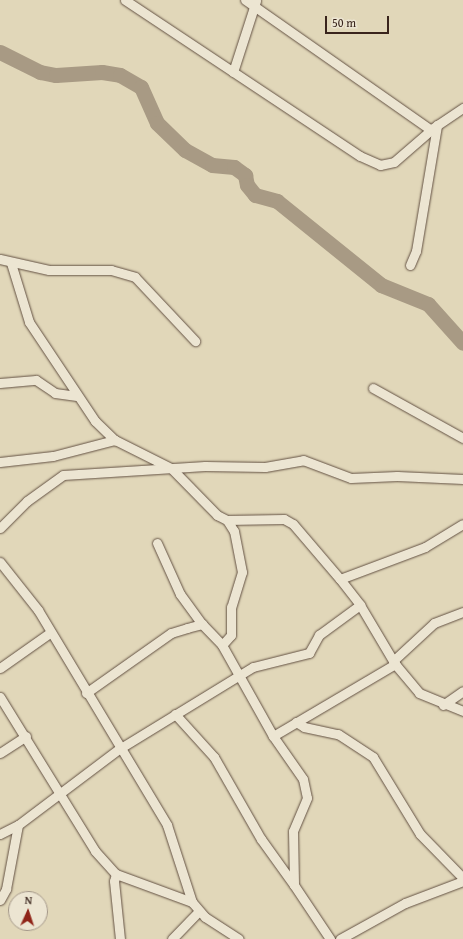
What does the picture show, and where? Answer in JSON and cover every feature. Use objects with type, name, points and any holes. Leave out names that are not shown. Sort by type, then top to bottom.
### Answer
[{"type":"street","points":[[125,0],[360,156],[380,165],[394,162],[434,127],[463,108]]},
{"type":"street","points":[[245,0],[256,3],[434,127]]},
{"type":"street","points":[[233,72],[256,3]]},
{"type":"street","points":[[410,265],[416,251],[434,127]]},
{"type":"street","points":[[0,259],[11,263],[49,270],[111,270],[135,277],[195,341]]},
{"type":"street","points":[[11,263],[29,322],[77,396],[115,440],[171,468],[217,515],[227,520],[284,519],[293,524],[360,605],[394,662],[419,693],[443,705],[463,711]]},
{"type":"street","points":[[0,383],[36,380],[55,393],[77,396]]},
{"type":"street","points":[[373,388],[463,438]]},
{"type":"street","points":[[0,462],[53,456],[115,440]]},
{"type":"street","points":[[0,528],[63,474],[171,468],[264,467],[303,460],[351,478],[397,476],[463,479]]},
{"type":"street","points":[[222,645],[231,636],[231,607],[242,564],[227,520]]},
{"type":"street","points":[[340,579],[425,547],[463,524]]},
{"type":"street","points":[[157,543],[180,594],[202,624],[222,645],[273,736],[297,768],[306,789],[305,806],[293,831],[294,885]]},
{"type":"street","points":[[0,562],[38,610],[119,749],[167,825],[192,902],[198,912],[239,939]]},
{"type":"street","points":[[0,834],[18,825],[119,749],[175,714],[240,677],[253,667],[309,653],[319,635],[360,605]]},
{"type":"street","points":[[273,736],[394,662],[434,623],[463,612]]},
{"type":"street","points":[[86,693],[171,633],[202,624]]},
{"type":"street","points":[[0,668],[51,632]]},
{"type":"street","points":[[443,705],[463,691]]},
{"type":"street","points":[[0,697],[26,736],[95,851],[116,874],[192,902]]},
{"type":"street","points":[[175,714],[214,757],[261,839],[330,939]]},
{"type":"street","points":[[296,722],[304,727],[338,734],[373,757],[420,834],[463,880],[405,902],[340,939]]},
{"type":"street","points":[[0,753],[26,736]]},
{"type":"street","points":[[0,900],[6,889],[18,825]]},
{"type":"street","points":[[116,874],[114,881],[120,939]]},
{"type":"street","points":[[172,939],[198,912]]},
{"type":"waterway","points":[[0,52],[40,72],[56,75],[102,72],[120,75],[141,87],[157,123],[185,150],[212,165],[234,167],[245,175],[247,185],[255,195],[277,201],[381,285],[428,304],[463,343]]}]
